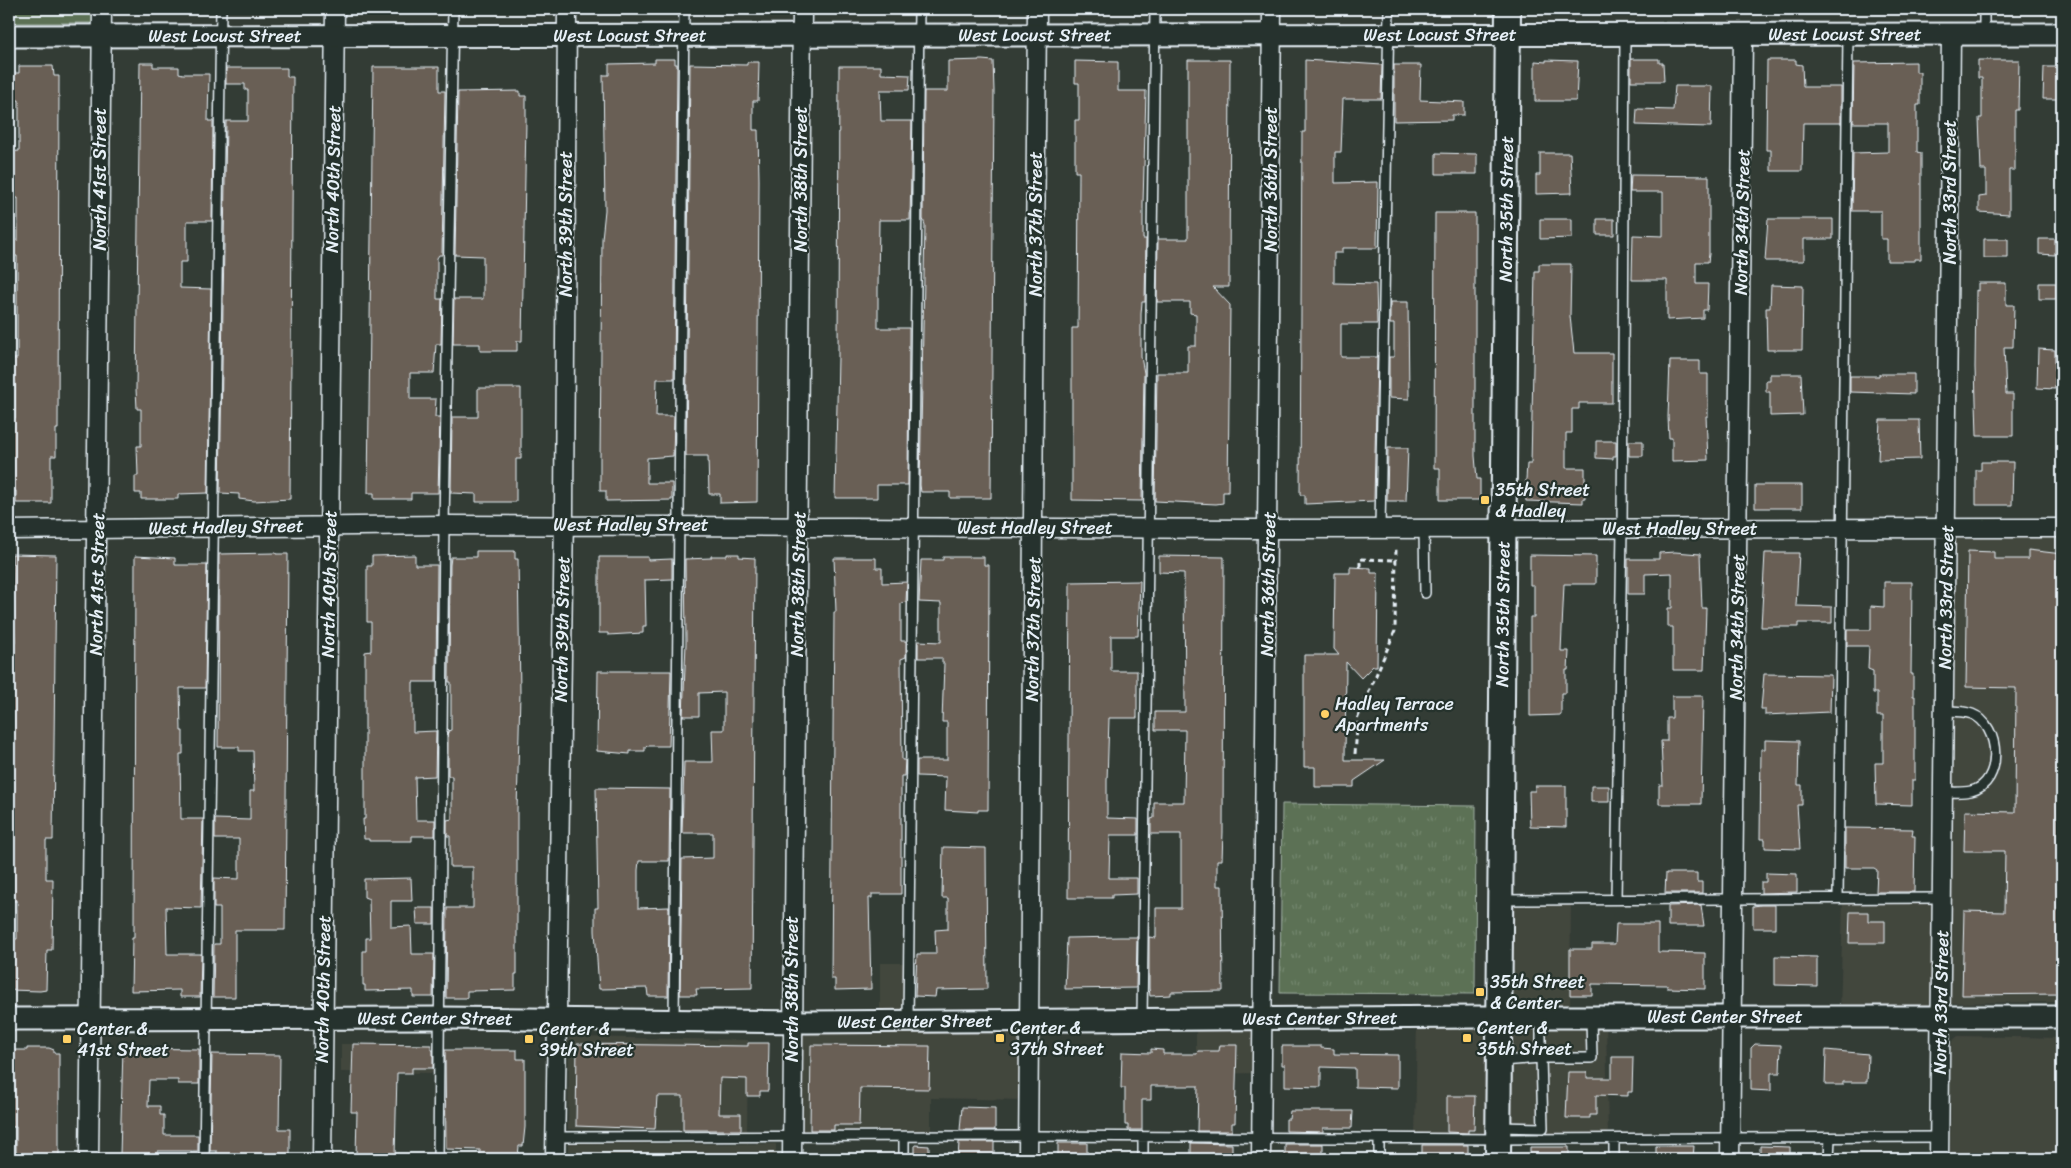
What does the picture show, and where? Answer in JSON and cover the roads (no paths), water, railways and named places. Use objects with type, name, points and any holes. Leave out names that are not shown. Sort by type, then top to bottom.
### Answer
[{"type":"main road","name":"North 35th Street","points":[[1499,1142],[1498,1017],[1508,9]]},
{"type":"street","name":"North 41st Street","points":[[89,1159],[102,9]]},
{"type":"street","name":"North 40th Street","points":[[322,1159],[335,9]]},
{"type":"street","name":"North 39th Street","points":[[555,1159],[567,9]]},
{"type":"street","name":"North 38th Street","points":[[792,1159],[791,1022],[799,525],[802,9]]},
{"type":"street","name":"North 37th Street","points":[[1028,1159],[1037,9]]},
{"type":"street","name":"North 36th Street","points":[[1261,1159],[1272,9]]},
{"type":"street","name":"West Locust Street","points":[[9,36],[334,34],[684,36],[2062,34]]},
{"type":"street","name":"North 33rd Street","points":[[1939,1159],[1951,34]]},
{"type":"street","name":"North 34th Street","points":[[1730,1159],[1739,530],[1743,35]]},
{"type":"street","name":"West Hadley Street","points":[[9,530],[444,525],[1739,530],[2062,528]]},
{"type":"street","name":"West Center Street","points":[[9,1019],[441,1018],[791,1022],[1498,1017],[2062,1017]]},
{"type":"lane","points":[[204,1159],[221,9]]},
{"type":"lane","points":[[438,1159],[441,1018],[444,525],[453,9]]},
{"type":"lane","points":[[674,1020],[684,9]]},
{"type":"lane","points":[[908,1021],[919,9]]},
{"type":"lane","points":[[1142,1019],[1155,9]]},
{"type":"lane","points":[[1380,528],[1389,9]]},
{"type":"lane","points":[[1984,9],[1984,34]]},
{"type":"lane","points":[[1616,899],[1622,529],[1624,34]]},
{"type":"lane","points":[[1838,898],[1848,34]]},
{"type":"lane","points":[[2062,513],[2062,528]]},
{"type":"lane","points":[[1424,529],[1424,593]]},
{"type":"lane","points":[[1944,792],[1971,791],[1980,787],[1994,764],[1995,750],[1992,736],[1979,718],[1971,713],[1945,711]]},
{"type":"lane","points":[[1500,900],[1942,898]]},
{"type":"lane","points":[[1499,1142],[1543,1128],[1541,1017]]},
{"type":"lane","points":[[1498,1061],[1541,1058],[1592,1058],[1591,1018]]},
{"type":"lane","points":[[555,1137],[1029,1136],[1499,1142],[1614,1139],[1939,1137]]},
{"type":"lane","points":[[904,1137],[904,1159]]},
{"type":"lane","points":[[1143,1137],[1143,1159]]},
{"type":"lane","points":[[1829,1159],[1830,1138]]},
{"type":"lane","points":[[1379,1139],[1379,1159]]},
{"type":"lane","points":[[1614,1139],[1614,1159]]},
{"type":"place","name":"35th Street & Hadley","points":[[1485,500]]},
{"type":"place","name":"Hadley Terrace Apartments","points":[[1325,714]]},
{"type":"place","name":"35th Street & Center","points":[[1480,992]]},
{"type":"place","name":"Center & 37th Street","points":[[1000,1038]]},
{"type":"place","name":"Center & 35th Street","points":[[1467,1038]]},
{"type":"place","name":"Center & 41st Street","points":[[67,1039]]},
{"type":"place","name":"Center & 39th Street","points":[[529,1039]]}]
